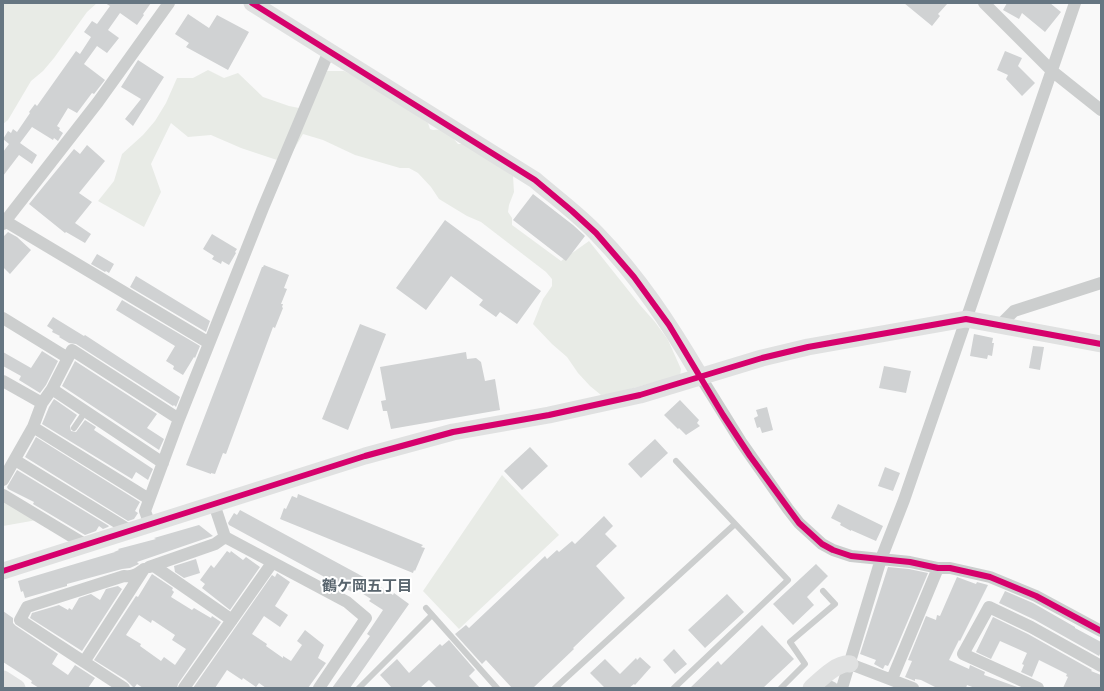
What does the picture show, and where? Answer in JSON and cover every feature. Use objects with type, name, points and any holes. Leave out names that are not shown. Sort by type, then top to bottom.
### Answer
[{"type":"street","points":[[169,3],[98,102],[4,222],[209,343]]},
{"type":"street","points":[[252,3],[534,180],[596,233],[634,276],[669,325],[750,456],[788,509],[822,544],[833,550],[851,556],[910,562],[938,568],[950,568],[990,577],[1036,596],[1101,631]]},
{"type":"street","points":[[984,3],[1052,71],[1101,110]]},
{"type":"street","points":[[842,688],[881,559],[904,500],[1075,3]]},
{"type":"street","points":[[150,525],[145,511],[179,419],[263,208],[329,51]]},
{"type":"street","points":[[999,326],[1014,310],[1101,283]]},
{"type":"street","points":[[3,318],[68,358]]},
{"type":"street","points":[[3,571],[365,456],[453,432],[549,415],[640,395],[762,358],[808,347],[966,319],[1101,344]]},
{"type":"street","points":[[3,480],[33,426],[42,403],[52,389],[72,350],[179,419]]},
{"type":"street","points":[[3,381],[42,403]]},
{"type":"street","points":[[52,389],[163,463]]},
{"type":"street","points":[[33,426],[149,499]]},
{"type":"street","points":[[15,460],[131,531]]},
{"type":"street","points":[[3,495],[86,545]]},
{"type":"street","points":[[214,504],[226,537],[347,602],[366,618],[319,688]]},
{"type":"street","points":[[124,688],[20,620],[27,607],[124,576],[137,575],[149,567],[215,544],[226,537]]},
{"type":"street","points":[[184,688],[272,562]]},
{"type":"street","points":[[149,567],[232,620]]},
{"type":"street","points":[[84,662],[149,567]]},
{"type":"street","points":[[896,683],[938,568]]},
{"type":"street","points":[[1038,688],[963,654],[990,607],[1031,627],[1101,666]]},
{"type":"street","points":[[821,686],[839,666],[846,663],[896,683],[913,688]]},
{"type":"street","points":[[3,679],[17,688]]},
{"type":"lane","points":[[74,428],[85,412]]},
{"type":"lane","points":[[674,688],[788,580],[676,461]]},
{"type":"lane","points":[[555,688],[735,524]]},
{"type":"lane","points":[[780,688],[806,664],[790,642],[835,604],[823,591]]},
{"type":"lane","points":[[426,608],[498,688]]},
{"type":"lane","points":[[359,688],[432,615]]},
{"type":"shaded area","points":[[3,3],[97,3],[87,12],[43,71],[31,81],[8,120],[3,124]]},
{"type":"shaded area","points":[[208,70],[224,78],[238,73],[263,97],[289,106],[309,110],[327,71],[344,71],[365,81],[428,123],[430,129],[443,131],[458,144],[464,144],[513,176],[514,192],[508,212],[512,218],[512,225],[561,261],[589,241],[668,340],[681,369],[680,375],[616,393],[601,395],[578,373],[567,357],[533,324],[543,299],[552,286],[552,279],[546,272],[481,222],[467,216],[439,199],[431,187],[418,173],[409,168],[400,168],[355,155],[323,140],[303,134],[286,163],[241,148],[211,135],[188,137],[171,123],[151,164],[161,192],[144,227],[98,201],[114,181],[122,154],[143,135],[155,121],[166,103],[177,78],[193,78]]},
{"type":"shaded area","points":[[502,475],[559,535],[459,629],[423,591]]},
{"type":"shaded area","points":[[3,499],[37,520],[3,526]]},
{"type":"building","points":[[105,3],[151,3],[137,25],[120,13],[108,30],[119,38],[107,53],[97,46],[84,64],[105,80],[94,94],[92,93],[77,113],[68,108],[57,126],[63,133],[58,141],[54,138],[53,140],[32,127],[20,143],[37,155],[32,164],[19,155],[3,176],[3,152],[9,144],[3,139],[8,131],[11,133],[13,129],[17,132],[30,113],[29,112],[35,104],[37,106],[76,51],[80,54],[91,37],[84,32],[92,21],[97,24],[110,6]]},
{"type":"building","points":[[904,3],[948,3],[938,14],[940,16],[932,26]]},
{"type":"building","points":[[1007,3],[1050,3],[1061,12],[1045,32],[1022,13],[1019,19],[1003,10]]},
{"type":"building","points":[[188,14],[209,28],[217,15],[249,32],[228,70],[186,47],[189,43],[175,34]]},
{"type":"building","points":[[1005,51],[1022,58],[1018,66],[1035,83],[1022,96],[1006,79],[1008,75],[997,70]]},
{"type":"building","points":[[138,60],[164,77],[133,126],[125,119],[141,99],[121,87]]},
{"type":"building","points":[[87,145],[105,161],[79,193],[92,202],[75,223],[91,234],[85,243],[66,232],[65,233],[29,204],[74,149],[80,154]]},
{"type":"building","points":[[533,194],[585,236],[566,261],[513,220]]},
{"type":"building","points":[[445,220],[541,291],[517,324],[500,312],[496,317],[479,305],[483,300],[451,276],[426,310],[396,288]]},
{"type":"building","points":[[8,232],[17,237],[31,250],[10,274],[3,267],[3,237]]},
{"type":"building","points":[[212,234],[237,249],[229,265],[222,261],[221,264],[212,259],[214,256],[203,249]]},
{"type":"building","points":[[97,254],[114,264],[109,273],[91,264]]},
{"type":"building","points":[[264,265],[289,275],[284,288],[287,289],[281,304],[283,304],[283,308],[275,328],[273,327],[226,454],[223,453],[215,474],[211,474],[186,465]]},
{"type":"building","points":[[136,276],[210,321],[206,332],[130,287]]},
{"type":"building","points":[[122,300],[200,346],[195,358],[194,357],[183,375],[173,369],[174,366],[166,361],[175,346],[116,310]]},
{"type":"building","points":[[53,317],[84,336],[85,335],[180,397],[176,407],[76,344],[69,343],[52,332],[53,330],[47,326]]},
{"type":"building","points":[[360,324],[386,334],[348,430],[322,419]]},
{"type":"building","points":[[974,334],[993,338],[992,343],[994,343],[992,356],[988,355],[987,359],[970,356]]},
{"type":"building","points":[[1033,346],[1044,347],[1040,370],[1029,368]]},
{"type":"building","points":[[42,351],[58,361],[46,385],[40,393],[19,380],[21,376],[3,366],[3,352],[31,368]]},
{"type":"building","points":[[466,352],[467,359],[476,358],[481,362],[485,381],[495,379],[500,410],[391,429],[387,411],[383,411],[381,401],[386,400],[380,367]]},
{"type":"building","points":[[75,361],[157,414],[147,428],[164,439],[159,450],[62,386]]},
{"type":"building","points":[[884,366],[911,371],[906,393],[879,388]]},
{"type":"building","points":[[54,399],[77,415],[70,426],[71,431],[76,432],[85,420],[96,427],[94,430],[153,469],[148,480],[136,472],[132,479],[42,424]]},
{"type":"building","points":[[680,400],[699,420],[697,423],[700,426],[686,435],[664,415]]},
{"type":"building","points":[[767,407],[773,430],[762,433],[760,427],[757,428],[754,418],[758,416],[756,410]]},
{"type":"building","points":[[36,437],[140,502],[135,511],[138,513],[134,519],[128,521],[25,457]]},
{"type":"building","points":[[655,439],[668,453],[641,478],[628,464]]},
{"type":"building","points":[[530,447],[548,466],[522,490],[504,471]]},
{"type":"building","points":[[885,467],[900,473],[893,491],[878,486]]},
{"type":"building","points":[[17,470],[109,526],[103,529],[99,526],[96,531],[85,535],[33,504],[34,502],[8,489],[7,487]]},
{"type":"building","points":[[298,494],[423,545],[421,547],[425,548],[415,571],[414,570],[413,573],[280,519],[284,508],[286,509],[292,496],[297,498]]},
{"type":"building","points":[[838,504],[883,526],[876,541],[851,531],[840,525],[841,523],[831,518]]},
{"type":"building","points":[[240,510],[371,581],[393,595],[394,593],[409,604],[350,688],[332,688],[370,636],[367,634],[383,610],[369,601],[371,599],[354,588],[352,592],[229,525],[228,523],[234,513],[237,515]]},
{"type":"building","points":[[604,516],[613,526],[605,534],[617,546],[596,566],[625,598],[533,688],[512,688],[486,660],[482,664],[455,634],[466,625],[469,628],[545,556],[547,559],[557,550],[559,552],[572,541],[575,544]]},
{"type":"building","points":[[199,525],[213,536],[137,562],[139,564],[130,568],[67,584],[67,586],[25,598],[23,591],[21,592],[18,581]]},
{"type":"building","points":[[227,551],[230,553],[231,551],[243,560],[246,557],[260,567],[230,610],[202,588],[205,584],[200,580],[211,565],[214,568]]},
{"type":"building","points":[[196,559],[200,573],[184,578],[175,572],[174,566]]},
{"type":"building","points":[[816,564],[828,576],[807,597],[814,605],[793,625],[773,604]]},
{"type":"building","points":[[888,567],[928,573],[893,656],[888,666],[885,665],[883,669],[874,664],[876,660],[860,654]]},
{"type":"building","points":[[277,573],[290,582],[275,606],[288,615],[280,627],[264,616],[252,634],[267,644],[266,646],[283,658],[283,656],[291,661],[302,645],[297,641],[305,630],[324,645],[318,658],[326,663],[308,688],[266,688],[259,683],[256,687],[227,670],[215,688],[193,688],[272,575],[275,577]]},
{"type":"building","points":[[152,574],[173,588],[172,590],[174,592],[171,597],[192,610],[194,608],[221,622],[178,684],[177,688],[143,688],[137,684],[134,688],[126,680],[94,660],[136,596],[138,597]],"holes":[[[139,615],[151,623],[152,620],[175,635],[172,640],[186,649],[175,665],[164,657],[161,661],[140,646],[141,644],[126,635]]]},
{"type":"building","points":[[957,577],[976,584],[977,582],[988,585],[949,660],[969,669],[970,665],[985,672],[984,675],[1020,688],[975,688],[967,685],[966,688],[937,688],[921,680],[915,679],[915,681],[905,677],[912,661],[908,660],[926,616],[936,620],[937,615],[940,616]]},
{"type":"building","points":[[118,586],[122,589],[82,651],[30,618],[32,613],[59,605],[68,610],[69,608],[72,610],[79,598],[91,594],[100,600],[106,589]]},
{"type":"building","points":[[1005,591],[1033,603],[1101,642],[1101,652],[1099,656],[1035,620],[999,603]]},
{"type":"building","points":[[727,594],[744,612],[705,648],[688,630]]},
{"type":"building","points":[[3,611],[13,618],[13,623],[16,626],[58,654],[52,664],[68,675],[75,665],[95,678],[88,688],[39,688],[31,683],[32,681],[28,678],[3,662]]},
{"type":"building","points":[[993,617],[1028,634],[1092,670],[1091,671],[1101,675],[1101,688],[1063,688],[1068,677],[1066,676],[1067,674],[1039,660],[1032,677],[1021,672],[1024,665],[1022,664],[1027,653],[1000,641],[991,659],[976,652]]},
{"type":"building","points":[[762,625],[794,659],[763,688],[690,688],[718,661],[721,665]]},
{"type":"building","points":[[449,640],[475,670],[469,676],[480,688],[437,688],[429,680],[420,688],[392,688],[380,675],[397,659],[409,673],[440,644],[442,646]]},
{"type":"building","points":[[674,649],[687,664],[675,674],[663,660]]},
{"type":"building","points":[[640,657],[651,667],[635,685],[634,684],[629,688],[605,688],[590,673],[605,659],[620,674],[636,658],[637,660]]},
{"type":"cycle path","points":[[252,3],[535,180],[596,233],[634,277],[669,325],[723,415],[750,456],[799,523],[822,544],[833,550],[851,556],[910,562],[938,568],[950,568],[990,577],[1036,596],[1101,631]]},
{"type":"cycle path","points":[[3,571],[365,456],[453,432],[549,415],[640,395],[762,358],[808,347],[966,319],[1101,344]]},
{"type":"district","name":"鶴ケ岡五丁目","points":[[367,587]]}]
